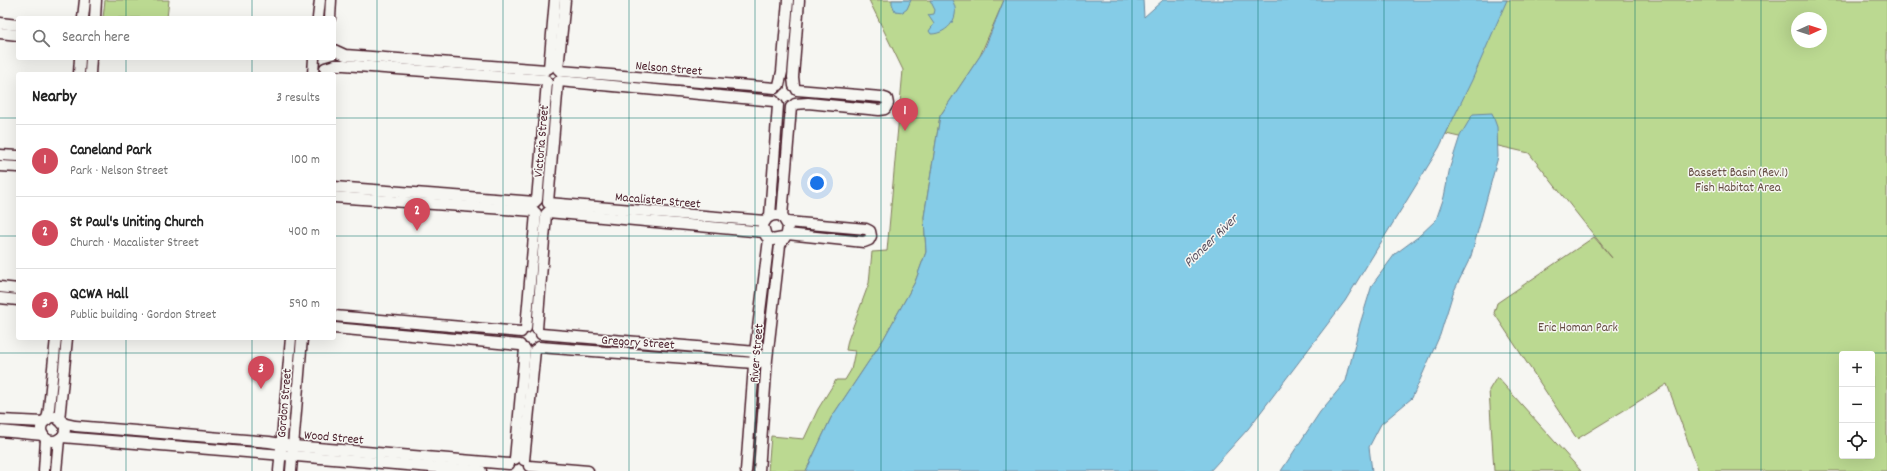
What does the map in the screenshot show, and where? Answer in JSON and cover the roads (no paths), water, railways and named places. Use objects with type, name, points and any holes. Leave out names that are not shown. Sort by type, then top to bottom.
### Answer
[{"type":"street","points":[[83,16],[85,0]]},
{"type":"street","points":[[95,16],[96,0]]},
{"type":"street","points":[[318,16],[320,0]]},
{"type":"street","points":[[330,16],[331,0]]},
{"type":"street","name":"Victoria Street","points":[[554,0],[555,73]]},
{"type":"street","name":"Victoria Street","points":[[555,73],[544,75],[546,81],[541,207],[539,331],[542,341],[530,348],[519,339],[524,330],[541,207],[555,73],[565,0]]},
{"type":"street","points":[[767,218],[785,219],[827,226],[866,228],[870,231],[871,236],[864,242],[785,236],[776,241],[766,236],[763,226],[767,218],[776,103],[774,92],[782,72],[788,0]]},
{"type":"street","points":[[785,236],[793,105],[798,97],[792,77],[799,0]]},
{"type":"street","points":[[0,23],[16,25]]},
{"type":"street","points":[[0,33],[16,35]]},
{"type":"street","name":"Nelson Street","points":[[336,51],[346,54],[555,73],[777,87]]},
{"type":"street","points":[[344,65],[341,58],[346,54]]},
{"type":"street","points":[[79,72],[80,60]]},
{"type":"street","points":[[90,72],[91,60]]},
{"type":"street","points":[[313,72],[314,60]]},
{"type":"street","points":[[325,71],[326,60]]},
{"type":"street","points":[[325,71],[335,65],[344,65],[546,81]]},
{"type":"street","name":"Nelson Street","points":[[555,73],[605,86],[776,103]]},
{"type":"street","points":[[776,103],[784,108],[808,103],[880,110],[885,109],[888,104],[887,99],[881,97],[796,88],[786,83],[777,87]]},
{"type":"street","points":[[0,155],[16,156]]},
{"type":"street","points":[[0,166],[16,167]]},
{"type":"street","name":"Macalister Street","points":[[336,192],[541,207],[767,218]]},
{"type":"street","name":"Macalister Street","points":[[541,207],[766,236]]},
{"type":"street","points":[[826,238],[827,226]]},
{"type":"street","name":"River Street","points":[[746,471],[766,236]]},
{"type":"street","name":"River Street","points":[[759,471],[767,359],[780,245],[785,236]]},
{"type":"street","points":[[0,287],[16,289]]},
{"type":"street","points":[[0,298],[16,300]]},
{"type":"street","points":[[336,316],[524,330]]},
{"type":"street","name":"Gregory Street","points":[[336,328],[530,348],[754,364],[767,359]]},
{"type":"street","name":"Gregory Street","points":[[524,330],[755,352],[767,359]]},
{"type":"street","points":[[44,471],[44,437],[41,429],[49,408],[56,340]]},
{"type":"street","points":[[56,471],[61,438],[64,430],[61,421],[67,340]]},
{"type":"street","name":"Gordon Street","points":[[279,471],[291,340]]},
{"type":"street","name":"Gordon Street","points":[[291,471],[302,340]]},
{"type":"street","points":[[519,465],[530,348]]},
{"type":"street","points":[[734,362],[738,356],[735,350]]},
{"type":"street","points":[[0,420],[45,421],[53,418],[61,421]]},
{"type":"street","name":"Wood Street","points":[[61,421],[75,426],[282,444],[292,451],[481,471]]},
{"type":"street","points":[[0,431],[44,437],[53,441],[61,438]]},
{"type":"street","name":"Wood Street","points":[[61,438],[281,455],[292,451],[519,465],[588,471]]},
{"type":"water","points":[[892,0],[911,0],[907,9],[903,12],[895,11]]},
{"type":"water","points":[[930,0],[952,0],[955,6],[952,23],[943,31],[931,34],[929,31],[934,24],[928,15],[934,14],[935,10]]},
{"type":"water","name":"Pioneer River","points":[[1004,0],[1143,0],[1144,17],[1163,0],[1507,0],[1472,80],[1439,148],[1345,301],[1248,429],[1210,471],[806,471],[831,418],[883,340],[915,282],[926,252],[924,217],[940,116],[984,50]]},
{"type":"water","points":[[1492,113],[1497,127],[1498,157],[1471,256],[1453,293],[1440,335],[1412,398],[1381,424],[1369,447],[1372,471],[1281,471],[1320,412],[1346,381],[1360,324],[1372,285],[1395,254],[1418,237],[1436,220],[1444,197],[1450,167],[1460,136],[1473,114]]},
{"type":"place","name":"Caneland Park","points":[[905,131]]},
{"type":"place","name":"St Paul's Uniting Church","points":[[417,231]]},
{"type":"place","name":"QCWA Hall","points":[[261,389]]},
{"type":"park label","name":"Bassett Basin (Rev.1) Fish Habitat Area","points":[[1738,178]]},
{"type":"park label","name":"Eric Homan Park","points":[[1578,326]]}]
